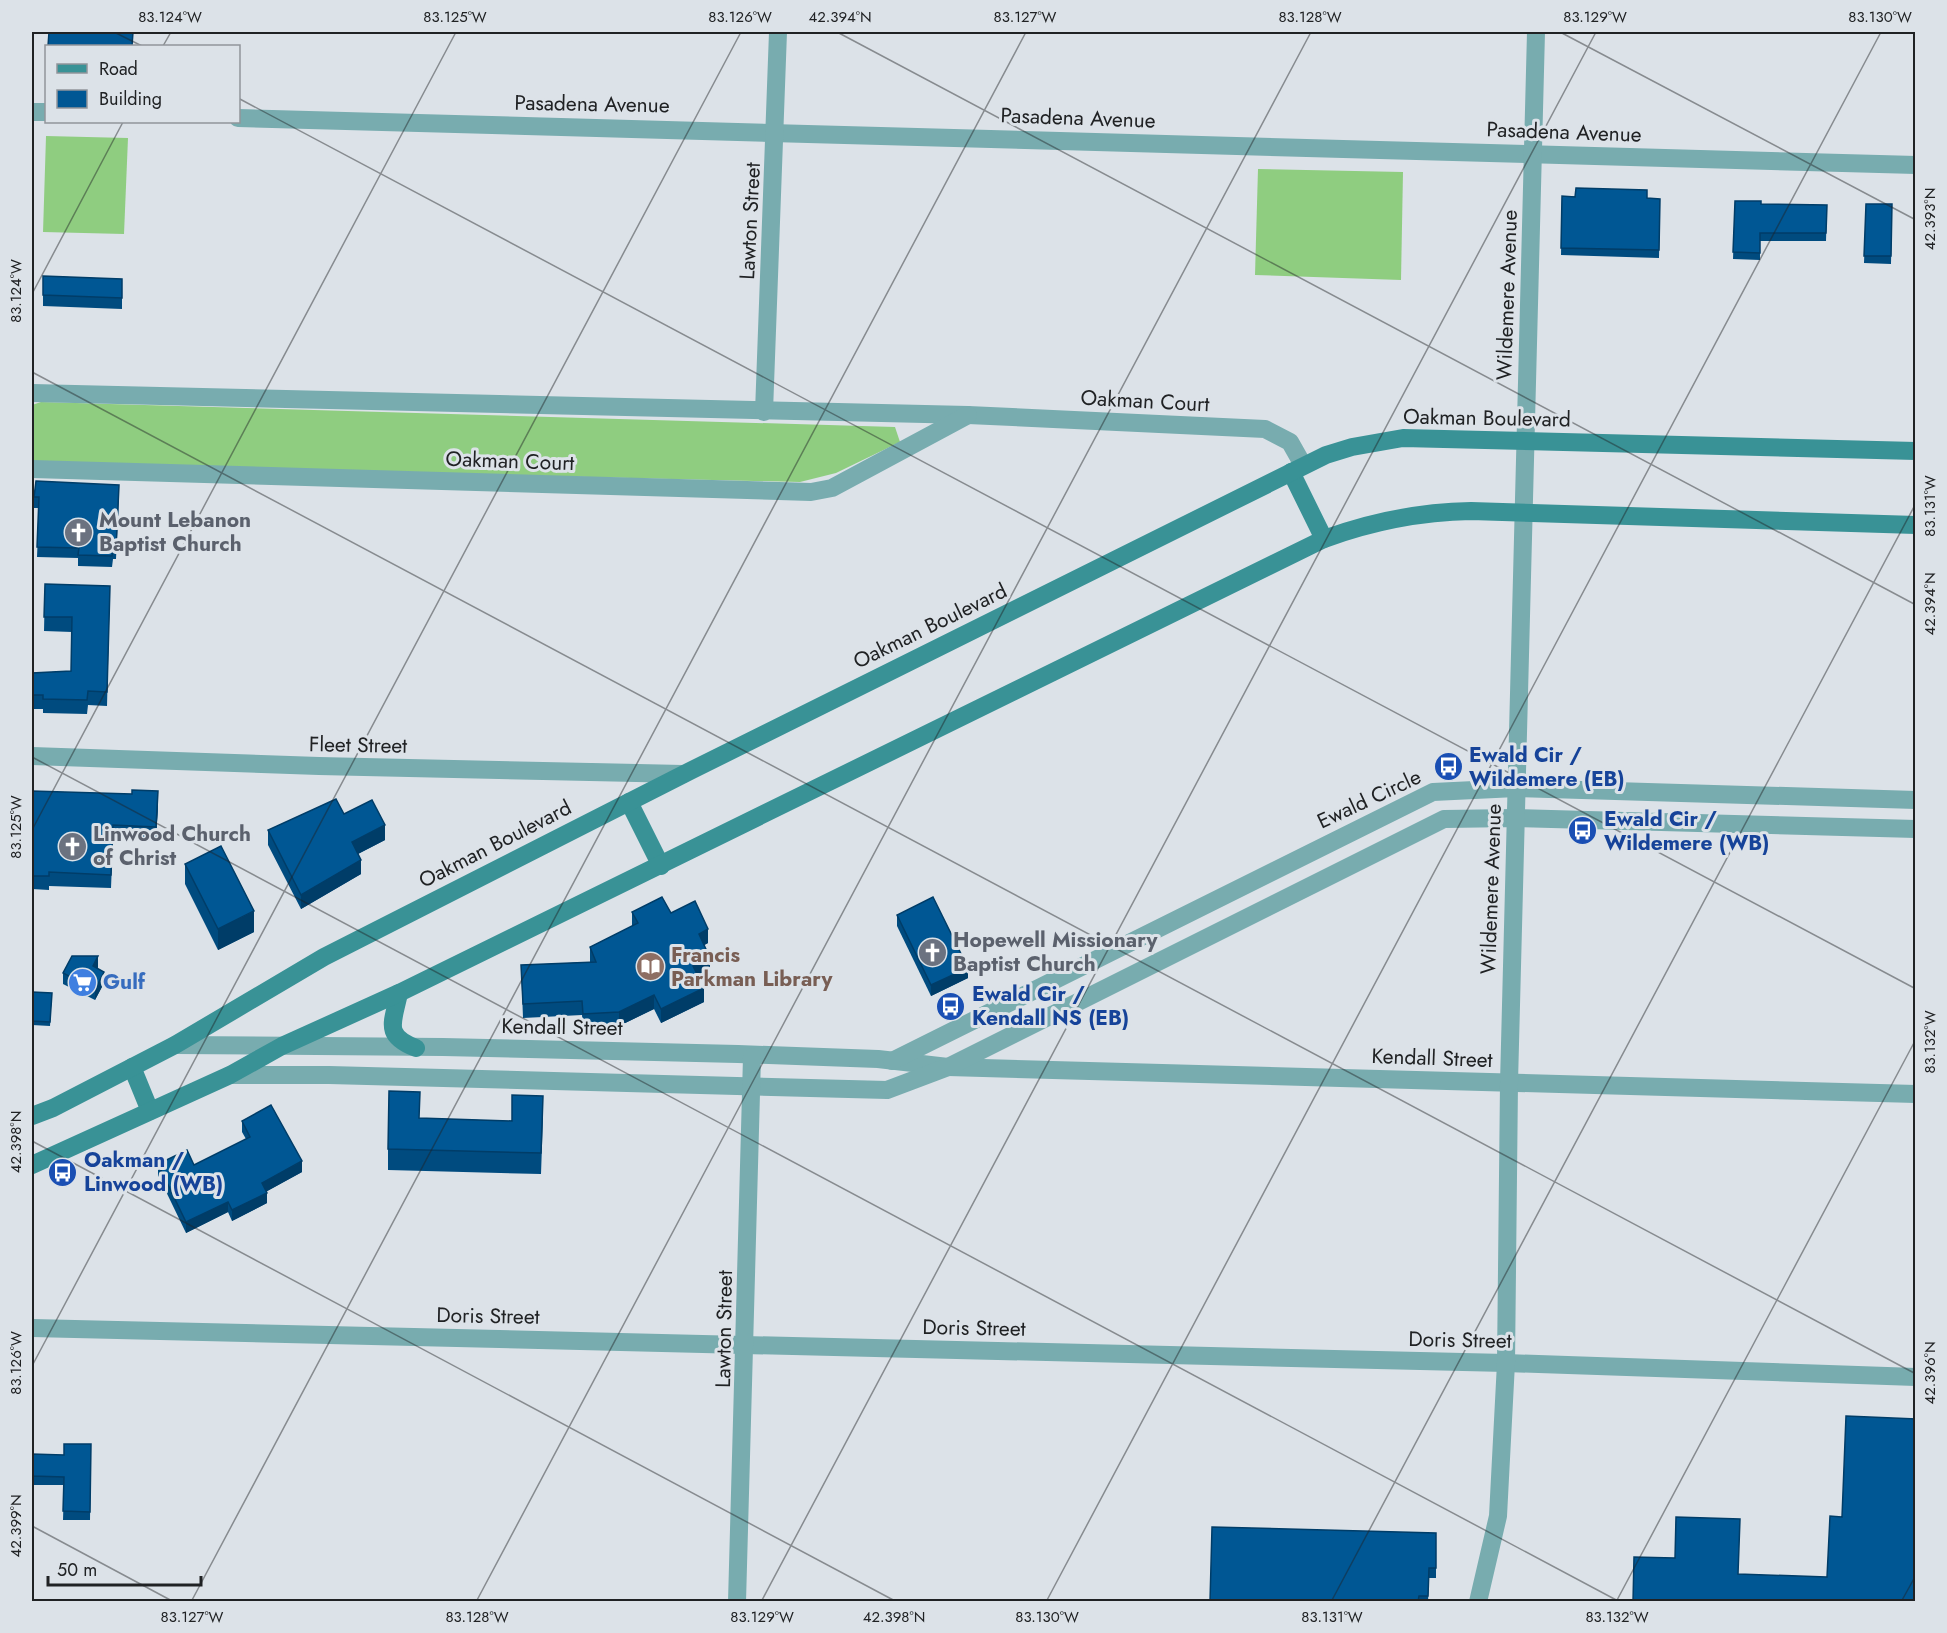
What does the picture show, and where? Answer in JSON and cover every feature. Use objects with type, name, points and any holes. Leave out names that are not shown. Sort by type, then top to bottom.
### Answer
[{"type":"street","name":"Lawton Street","points":[[764,412],[777,131],[778,32]]},
{"type":"street","name":"Wildemere Avenue","points":[[1478,1602],[1497,1516],[1506,1363],[1509,1083],[1536,32]]},
{"type":"street","name":"Pasadena Avenue","points":[[240,118],[777,131],[1916,165]]},
{"type":"street","name":"Oakman Court","points":[[32,393],[968,415],[1265,429],[1290,442],[1297,469]]},
{"type":"street","name":"Oakman Court","points":[[32,469],[810,492],[832,488],[968,415]]},
{"type":"street","name":"Oakman Boulevard","points":[[32,1116],[53,1108],[175,1045],[324,957],[683,774],[1297,469],[1352,447],[1403,438],[1916,451]]},
{"type":"street","points":[[1297,469],[1324,539]]},
{"type":"street","points":[[32,1165],[230,1075],[282,1046],[399,993],[661,866],[1324,539],[1365,524],[1428,512],[1916,525]]},
{"type":"street","name":"Fleet Street","points":[[32,756],[307,766],[683,774]]},
{"type":"street","name":"Ewald Circle","points":[[892,1061],[1417,798],[1448,789],[1516,788],[1916,800]]},
{"type":"street","points":[[629,802],[661,866]]},
{"type":"street","points":[[948,1066],[1427,825],[1459,817],[1916,829]]},
{"type":"street","points":[[399,993],[393,1026],[394,1034],[399,1041],[416,1048]]},
{"type":"street","name":"Kendall Street","points":[[175,1045],[738,1054],[752,1057],[892,1061],[948,1066],[1916,1094]]},
{"type":"street","name":"Lawton Street","points":[[737,1602],[746,1345],[752,1057]]},
{"type":"street","name":"Kendall Street","points":[[230,1075],[887,1090],[948,1066]]},
{"type":"street","points":[[132,1067],[150,1111]]},
{"type":"street","name":"Doris Street","points":[[32,1328],[1506,1363],[1916,1377]]},
{"type":"green space","points":[[46,136],[128,138],[124,234],[43,232]]},
{"type":"green space","points":[[1258,169],[1403,172],[1401,280],[1255,275]]},
{"type":"green space","points":[[41,402],[895,427],[900,442],[836,473],[800,482],[45,464],[32,463],[32,405]]},
{"type":"building","points":[[49,32],[133,32],[132,45],[48,45]]},
{"type":"building","points":[[1576,188],[1647,190],[1647,198],[1660,199],[1659,250],[1561,248],[1562,196],[1575,197]]},
{"type":"building","points":[[1735,201],[1761,201],[1761,204],[1827,205],[1826,233],[1760,233],[1760,253],[1733,252]]},
{"type":"building","points":[[1866,204],[1892,204],[1891,256],[1864,256]]},
{"type":"building","points":[[43,276],[122,279],[122,298],[43,295]]},
{"type":"building","name":"Mount Lebanon Baptist Church","points":[[36,481],[119,485],[116,549],[113,548],[112,556],[78,555],[79,548],[37,547],[39,497],[34,497]]},
{"type":"building","points":[[45,584],[110,586],[107,692],[88,691],[87,700],[43,699],[43,695],[32,695],[32,673],[71,671],[72,617],[44,617]]},
{"type":"building","name":"Linwood Church of Christ","points":[[132,790],[158,791],[156,827],[113,825],[111,875],[49,872],[49,876],[32,876],[32,791],[132,794]]},
{"type":"building","points":[[336,799],[344,814],[372,800],[385,825],[352,842],[361,860],[301,895],[268,830]]},
{"type":"building","points":[[221,846],[254,911],[218,929],[185,864]]},
{"type":"building","name":"Francis Parkman Library","points":[[662,897],[671,913],[695,901],[708,929],[699,934],[710,958],[693,966],[704,988],[661,1009],[654,995],[619,1012],[583,1014],[582,1001],[523,1004],[521,965],[596,962],[590,947],[638,923],[632,912]]},
{"type":"building","name":"Hopewell Missionary Baptist Church","points":[[933,897],[968,968],[931,985],[897,915]]},
{"type":"building","points":[[72,956],[98,956],[93,966],[104,972],[95,990],[63,973]]},
{"type":"building","points":[[32,992],[52,993],[50,1022],[32,1021]]},
{"type":"building","points":[[389,1091],[420,1092],[419,1118],[512,1121],[512,1095],[543,1096],[541,1153],[388,1149]]},
{"type":"building","points":[[271,1105],[302,1161],[262,1183],[267,1193],[232,1210],[228,1202],[186,1222],[158,1164],[187,1150],[194,1165],[250,1137],[242,1121]]},
{"type":"building","points":[[1846,1416],[1916,1419],[1916,1602],[1633,1602],[1634,1557],[1675,1558],[1676,1517],[1740,1519],[1738,1574],[1827,1577],[1830,1516],[1842,1517]]},
{"type":"building","points":[[64,1444],[91,1444],[90,1512],[63,1511],[64,1477],[32,1476],[32,1454],[64,1455]]},
{"type":"building","points":[[1212,1527],[1436,1533],[1436,1568],[1429,1568],[1428,1596],[1419,1596],[1418,1602],[1210,1602]]},
{"type":"place","name":"Mount Lebanon Baptist Church","points":[[78,532]]},
{"type":"place","name":"Ewald Cir / Wildemere (EB)","points":[[1448,767]]},
{"type":"place","name":"Ewald Cir / Wildemere (WB)","points":[[1583,831]]},
{"type":"place","name":"Linwood Church of Christ","points":[[72,846]]},
{"type":"place","name":"Hopewell Missionary Baptist Church","points":[[932,952]]},
{"type":"place","name":"Francis Parkman Library","points":[[650,967]]},
{"type":"place","name":"Gulf","points":[[82,982]]},
{"type":"place","name":"Ewald Cir / Kendall NS (EB)","points":[[951,1006]]},
{"type":"place","name":"Oakman / Linwood (WB)","points":[[63,1172]]}]
